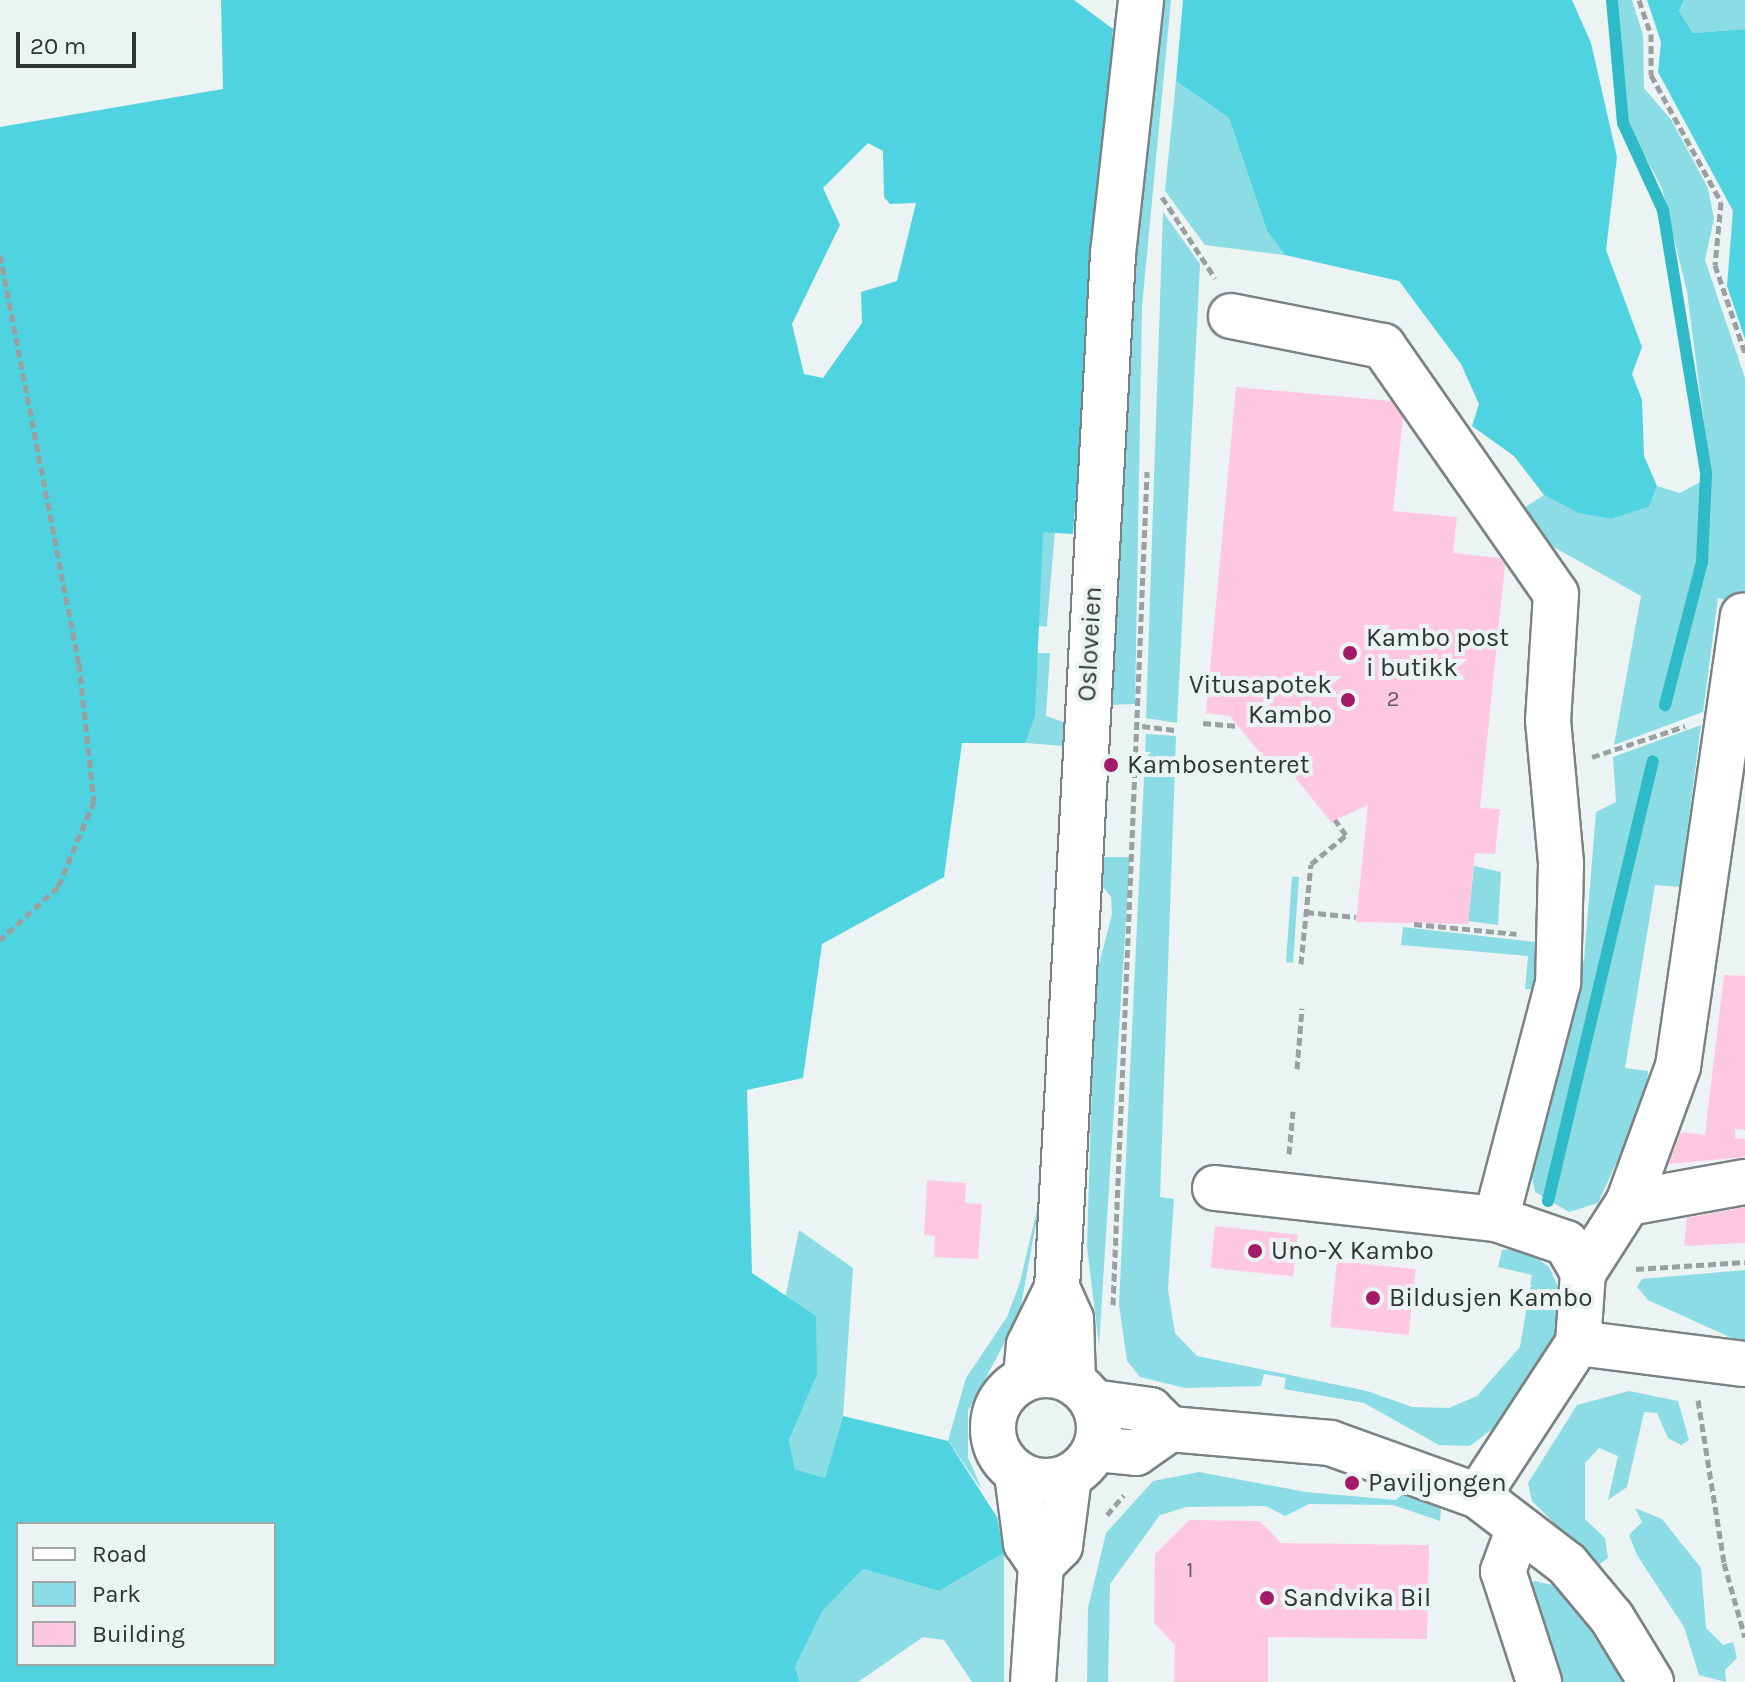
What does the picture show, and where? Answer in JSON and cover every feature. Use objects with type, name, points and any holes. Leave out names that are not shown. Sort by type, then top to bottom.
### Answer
[{"type":"main road","name":"Osloveien","points":[[1026,1378],[1029,1345],[1057,1288],[1113,254],[1141,0]]},
{"type":"main road","points":[[1231,316],[1383,346],[1556,594],[1552,767],[1558,983],[1496,1219]]},
{"type":"main road","points":[[1478,1496],[1578,1343],[1583,1273],[1628,1203],[1678,1066],[1743,616]]},
{"type":"main road","points":[[1628,1203],[1745,1182]]},
{"type":"main road","points":[[1215,1188],[1496,1219],[1566,1243],[1583,1273]]},
{"type":"main road","name":"Osloveien","points":[[1057,1288],[1071,1319],[1083,1392]]},
{"type":"main road","points":[[1578,1343],[1696,1363],[1745,1364]]},
{"type":"main road","points":[[1033,1682],[1041,1565],[1026,1543],[1017,1474],[998,1452],[992,1423],[1003,1396],[1026,1378],[1150,1410],[1170,1429],[1330,1443],[1478,1496],[1593,1594],[1651,1682]]},
{"type":"main road","points":[[1041,1565],[1060,1546],[1082,1463],[1083,1392]]},
{"type":"main road","points":[[1017,1474],[1052,1482],[1082,1463],[1136,1453],[1170,1429]]},
{"type":"main road","points":[[1519,1528],[1503,1571],[1539,1682]]},
{"type":"path","points":[[1639,0],[1651,34],[1651,75],[1721,202],[1715,265],[1745,353]]},
{"type":"path","points":[[1157,209],[1161,181]]},
{"type":"path","points":[[1159,193],[1204,253],[1231,316]]},
{"type":"path","points":[[0,255],[79,664],[94,801],[58,887],[0,940]]},
{"type":"path","points":[[1112,1321],[1141,726],[1147,465]]},
{"type":"path","points":[[1552,767],[1728,713]]},
{"type":"path","points":[[1203,723],[1238,726]]},
{"type":"path","points":[[1141,726],[1177,730]]},
{"type":"path","points":[[1301,964],[1311,864],[1346,835],[1335,820]]},
{"type":"path","points":[[1306,912],[1356,917]]},
{"type":"path","points":[[1414,924],[1559,938]]},
{"type":"path","points":[[1297,1069],[1302,1008]]},
{"type":"path","points":[[1583,1273],[1745,1262]]},
{"type":"path","points":[[1696,1363],[1714,1511],[1745,1637]]},
{"type":"path","points":[[1099,1530],[1130,1488]]},
{"type":"green space","points":[[1163,0],[1171,0],[1142,307],[1135,704],[1110,705],[1132,301]]},
{"type":"green space","points":[[1618,0],[1632,0],[1643,35],[1644,88],[1672,121],[1708,188],[1714,219],[1705,260],[1745,378],[1745,605],[1718,598],[1703,712],[1614,745],[1641,596],[1552,546],[1524,508],[1544,495],[1578,513],[1611,519],[1649,507],[1657,486],[1680,493],[1711,476],[1687,292],[1662,188],[1629,127]]},
{"type":"green space","points":[[1684,0],[1745,0],[1745,29],[1693,33],[1679,11]]},
{"type":"green space","points":[[1176,81],[1229,118],[1267,231],[1285,255],[1205,245],[1165,191]]},
{"type":"green space","points":[[1163,212],[1200,264],[1177,723],[1146,718]]},
{"type":"green space","points":[[1043,531],[1055,532],[1047,627],[1035,626]]},
{"type":"green space","points":[[1038,653],[1050,653],[1046,716],[1066,723],[1064,746],[1025,743]]},
{"type":"green space","points":[[1701,725],[1680,887],[1655,885],[1625,1068],[1648,1071],[1646,1097],[1598,1203],[1569,1212],[1535,1192],[1530,1168],[1584,960],[1596,812],[1616,802],[1613,757]]},
{"type":"green space","points":[[1146,734],[1176,736],[1160,1197],[1174,1199],[1168,1289],[1175,1333],[1197,1356],[1367,1391],[1412,1407],[1449,1408],[1477,1396],[1520,1347],[1532,1275],[1498,1267],[1502,1250],[1523,1248],[1549,1267],[1562,1295],[1558,1339],[1509,1416],[1470,1446],[1439,1445],[1364,1403],[1284,1389],[1286,1378],[1264,1374],[1261,1386],[1185,1388],[1140,1377],[1127,1361],[1119,1305]]},
{"type":"green space","points":[[1101,857],[1130,857],[1099,1345],[1087,1247],[1095,980],[1112,914],[1111,897],[1100,883]]},
{"type":"green space","points":[[1474,866],[1501,872],[1498,925],[1468,921]]},
{"type":"green space","points":[[1292,877],[1299,877],[1293,963],[1286,962]]},
{"type":"green space","points":[[1403,927],[1543,943],[1537,990],[1525,989],[1528,956],[1401,945]]},
{"type":"green space","points":[[1044,1180],[1019,1316],[968,1411],[968,1457],[982,1490],[948,1441],[966,1378],[1007,1317],[1020,1282]]},
{"type":"green space","points":[[799,1230],[853,1268],[843,1416],[825,1478],[795,1469],[789,1440],[817,1375],[785,1299]]},
{"type":"green space","points":[[1745,1270],[1745,1344],[1648,1300],[1637,1287],[1642,1279]]},
{"type":"green space","points":[[1629,1391],[1678,1401],[1689,1440],[1681,1445],[1668,1438],[1657,1413],[1644,1412],[1627,1487],[1608,1500],[1618,1456],[1599,1448],[1585,1463],[1585,1519],[1605,1538],[1608,1558],[1597,1566],[1532,1501],[1528,1483],[1577,1405]]},
{"type":"green space","points":[[1199,1472],[1306,1492],[1396,1500],[1405,1492],[1441,1509],[1440,1521],[1393,1505],[1309,1504],[1285,1516],[1266,1506],[1187,1507],[1160,1515],[1110,1584],[1108,1682],[1087,1682],[1088,1608],[1106,1533],[1153,1481]]},
{"type":"green space","points":[[1635,1508],[1662,1519],[1701,1568],[1706,1628],[1723,1645],[1733,1642],[1737,1658],[1725,1670],[1726,1682],[1699,1675],[1684,1627],[1637,1555],[1629,1535],[1642,1522]]},
{"type":"green space","points":[[1004,1553],[1004,1682],[972,1682],[944,1640],[923,1637],[858,1682],[800,1682],[795,1667],[822,1610],[863,1569],[939,1591]]},
{"type":"green space","points":[[1534,1581],[1553,1585],[1571,1602],[1625,1682],[1560,1682],[1527,1588]]},
{"type":"shaded area","points":[[221,0],[1074,0],[1113,29],[1073,534],[1043,532],[1035,716],[1025,743],[962,743],[944,877],[822,944],[803,1078],[747,1090],[752,1273],[816,1316],[817,1375],[789,1440],[795,1469],[825,1478],[843,1416],[948,1441],[997,1517],[1004,1553],[939,1591],[863,1569],[822,1611],[795,1667],[800,1682],[0,1682],[0,127],[223,89]],"holes":[[[868,143],[883,151],[884,197],[890,204],[916,203],[897,281],[861,292],[862,323],[823,378],[804,374],[792,324],[840,225],[823,188]]]},
{"type":"shaded area","points":[[1183,0],[1572,0],[1591,43],[1617,157],[1606,250],[1642,347],[1632,374],[1642,400],[1644,456],[1657,486],[1649,507],[1611,519],[1578,513],[1544,495],[1514,456],[1472,426],[1479,404],[1461,364],[1399,281],[1285,255],[1267,231],[1229,118],[1176,81]]},
{"type":"shaded area","points":[[1647,0],[1684,0],[1679,11],[1693,33],[1745,29],[1745,339],[1727,286],[1733,211],[1658,72],[1661,42]]},
{"type":"building","points":[[1236,387],[1391,401],[1403,418],[1393,511],[1457,517],[1453,553],[1500,558],[1505,565],[1480,808],[1500,809],[1495,854],[1475,853],[1468,924],[1356,922],[1368,805],[1331,822],[1278,756],[1277,774],[1230,716],[1206,713]]},
{"type":"building","points":[[1724,975],[1745,976],[1745,1130],[1735,1129],[1735,1138],[1745,1139],[1745,1157],[1669,1164],[1681,1132],[1705,1135]]},
{"type":"building","points":[[927,1180],[966,1183],[965,1203],[982,1204],[978,1259],[934,1257],[935,1236],[924,1235]]},
{"type":"building","points":[[1745,1207],[1745,1243],[1684,1246],[1687,1218]]},
{"type":"building","name":"Uno-X Kambo","points":[[1215,1226],[1298,1235],[1293,1276],[1211,1268]]},
{"type":"building","name":"Bildusjen Kambo","points":[[1337,1261],[1416,1269],[1409,1335],[1330,1327]]},
{"type":"building","points":[[1189,1520],[1260,1521],[1281,1543],[1429,1545],[1427,1639],[1268,1637],[1268,1682],[1174,1682],[1175,1645],[1154,1623],[1155,1554]]},
{"type":"waterway","points":[[1612,0],[1623,123],[1663,210],[1706,474],[1702,562],[1665,705]]},
{"type":"waterway","points":[[1548,1201],[1653,761]]},
{"type":"place","name":"Kambo post i butikk","points":[[1350,653]]},
{"type":"place","name":"Vitusapotek Kambo","points":[[1348,700]]},
{"type":"place","name":"Kambosenteret","points":[[1111,765]]},
{"type":"place","name":"Uno-X Kambo","points":[[1255,1251]]},
{"type":"place","name":"Bildusjen Kambo","points":[[1373,1298]]},
{"type":"place","name":"Paviljongen","points":[[1352,1483]]},
{"type":"place","name":"Sandvika Bil","points":[[1267,1598]]}]
